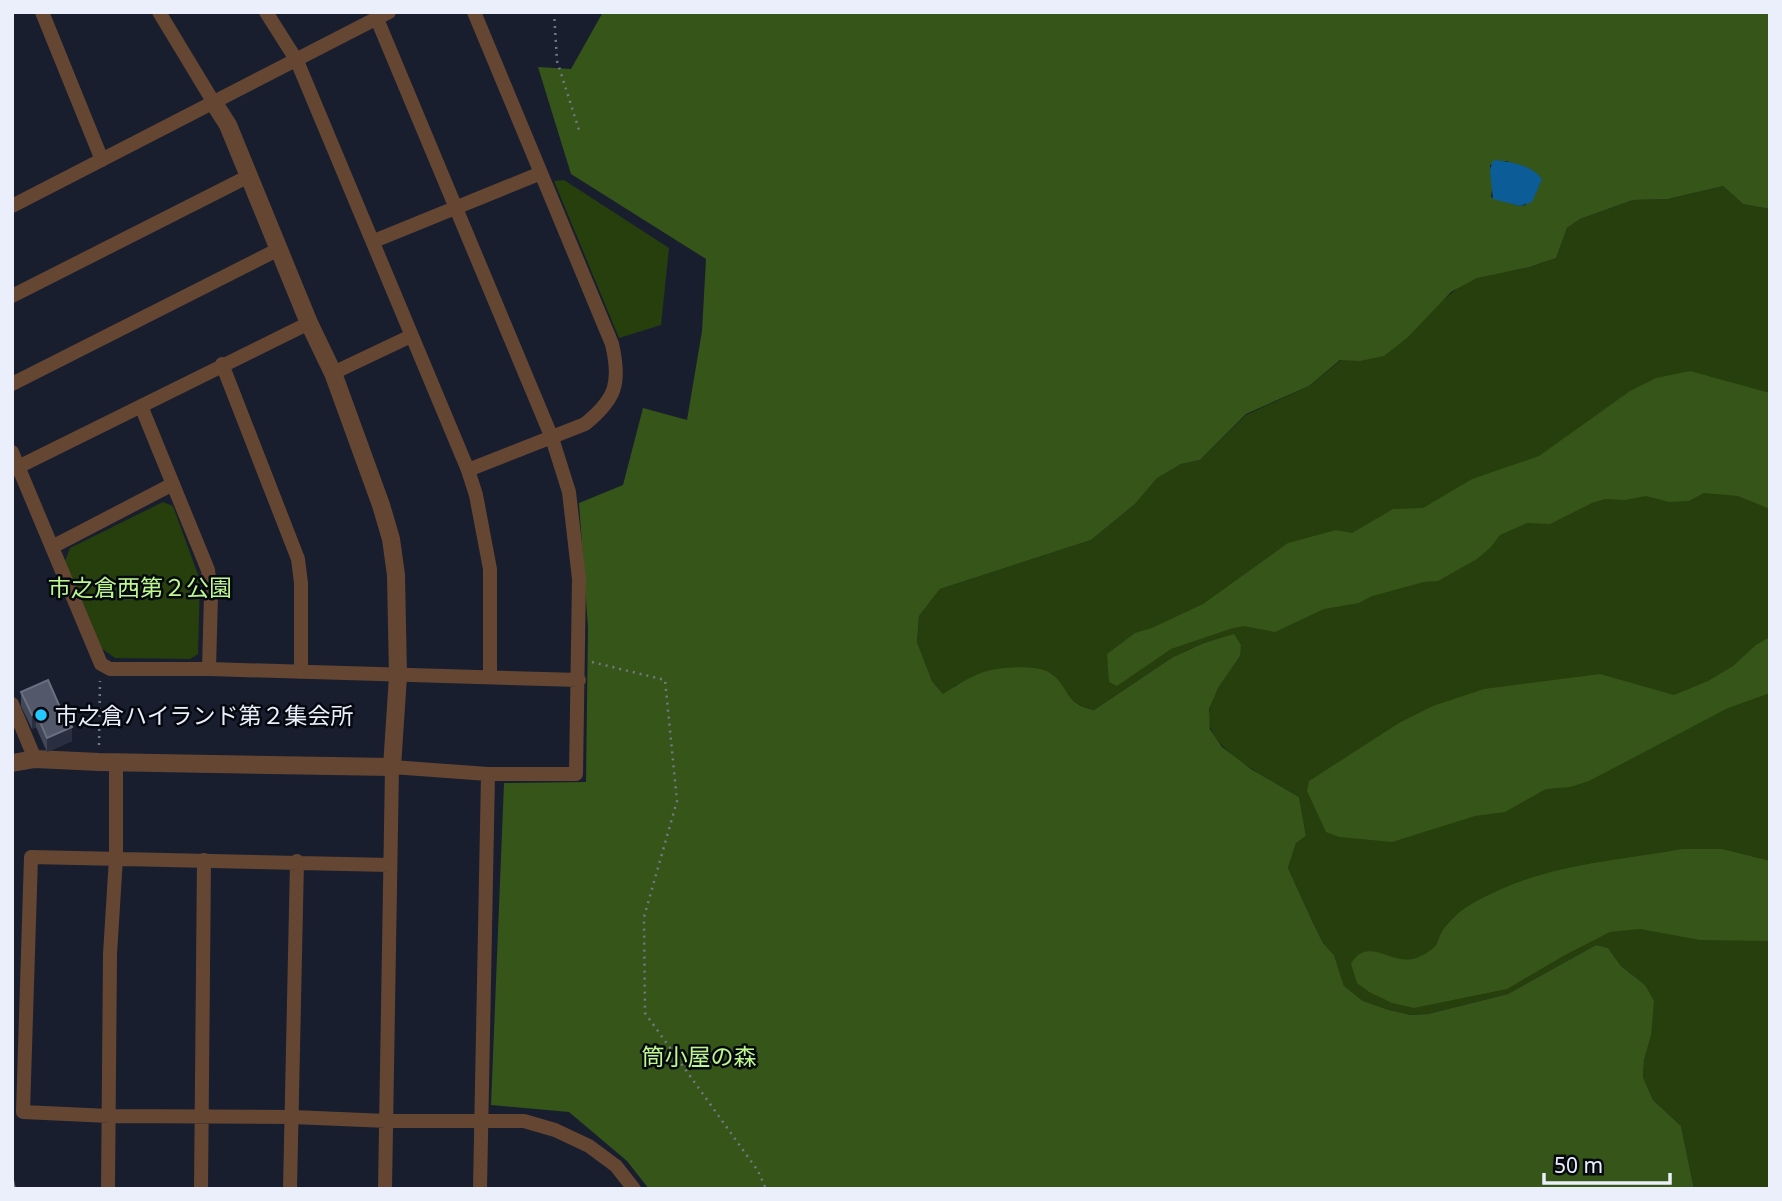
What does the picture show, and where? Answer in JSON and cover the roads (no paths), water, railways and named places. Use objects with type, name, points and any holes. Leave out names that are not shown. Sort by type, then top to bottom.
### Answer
[{"type":"street","points":[[42,12],[102,160]]},
{"type":"street","points":[[159,12],[228,125],[309,323],[333,373],[382,505],[391,539],[396,575],[398,676],[392,767],[385,1189]]},
{"type":"street","points":[[266,12],[297,61],[468,470],[476,495],[490,569],[490,676]]},
{"type":"street","points":[[468,470],[585,425],[601,412],[611,397],[618,373],[612,344],[474,12]]},
{"type":"street","points":[[12,763],[35,759],[392,767],[488,774],[576,774],[579,680],[579,579],[569,492],[552,438],[457,206],[383,15],[13,203]]},
{"type":"street","points":[[374,241],[541,173]]},
{"type":"street","points":[[12,296],[249,176]]},
{"type":"street","points":[[12,384],[279,249]]},
{"type":"street","points":[[15,468],[309,323]]},
{"type":"street","points":[[333,373],[411,336]]},
{"type":"street","points":[[222,364],[298,559],[301,583],[301,672]]},
{"type":"street","points":[[141,406],[208,570],[211,595],[209,669]]},
{"type":"street","points":[[12,452],[15,468],[52,547],[101,664],[110,668],[579,680]]},
{"type":"street","points":[[52,547],[173,484]]},
{"type":"street","points":[[12,704],[35,759]]},
{"type":"street","points":[[108,762],[116,858],[110,954],[108,1189]]},
{"type":"street","points":[[480,1189],[488,774]]},
{"type":"street","points":[[390,865],[31,857],[23,1112],[108,1116],[524,1121],[555,1130],[589,1146],[616,1166],[635,1189]]},
{"type":"street","points":[[201,1189],[204,860]]},
{"type":"street","points":[[290,1189],[296,861]]},
{"type":"water","points":[[1495,160],[1527,167],[1538,174],[1542,179],[1532,202],[1520,206],[1493,199],[1490,171]]},
{"type":"place","name":"市之倉ハイランド第２集会所","points":[[41,715]]},
{"type":"park label","name":"市之倉西第２公園","points":[[140,587]]},
{"type":"park label","name":"筒小屋の森","points":[[699,1056]]}]
